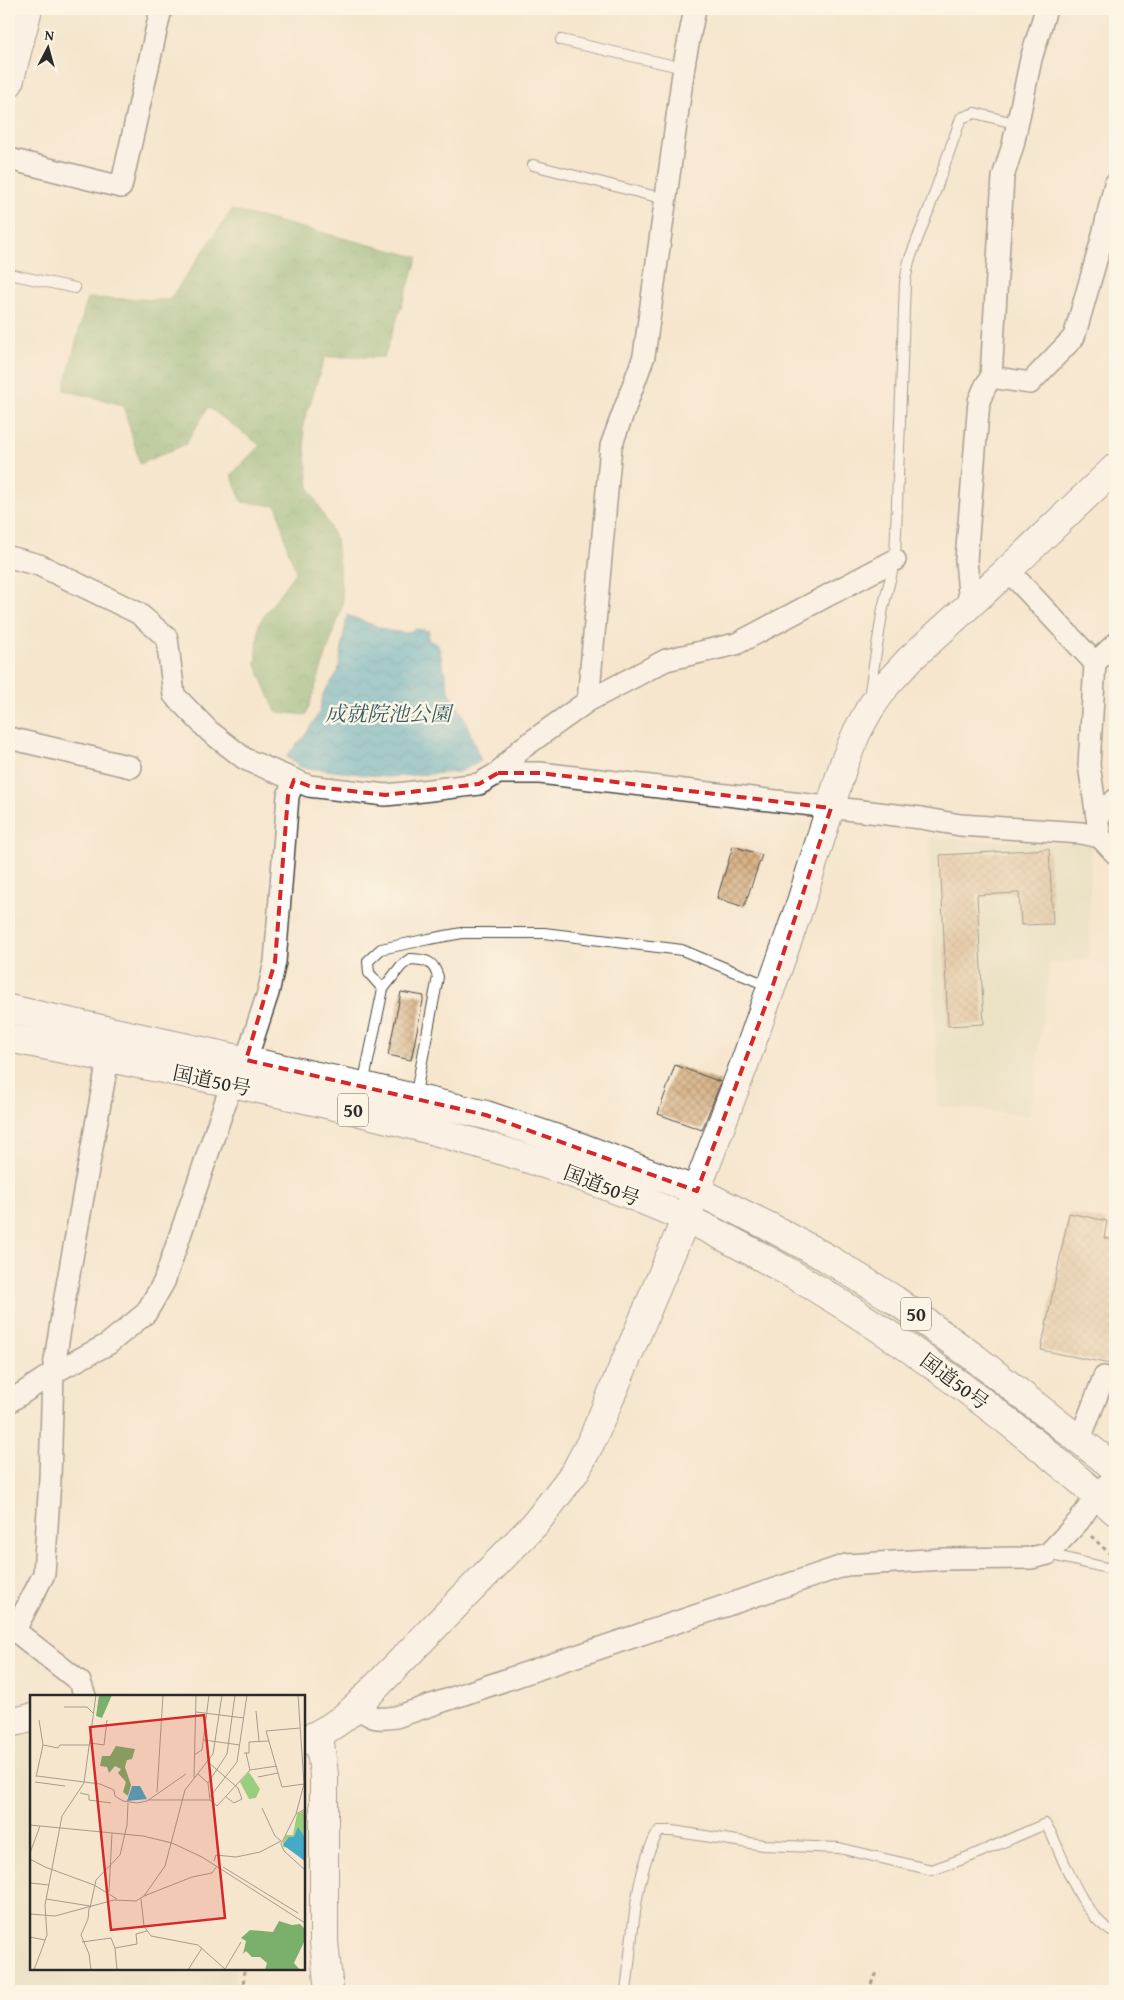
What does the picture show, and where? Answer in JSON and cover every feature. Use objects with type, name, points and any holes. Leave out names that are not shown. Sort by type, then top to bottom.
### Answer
[{"type":"main road","points":[[9,83],[28,9]]},
{"type":"main road","points":[[329,1991],[324,1942],[324,1775],[312,1737],[338,1723],[356,1707],[535,1524],[575,1472],[592,1438],[697,1191],[772,988],[844,763],[857,732],[887,684],[910,659],[1008,570],[1115,468]]},
{"type":"main road","name":"国道50号","points":[[9,1009],[246,1060],[486,1115],[578,1146],[697,1191],[827,1258],[895,1300],[975,1358],[1115,1468]]},
{"type":"main road","name":"国道50号","points":[[9,1038],[232,1083],[482,1143],[573,1173],[686,1218],[760,1256],[878,1326],[961,1384],[1109,1494]]},
{"type":"main road","points":[[9,1723],[30,1718]]},
{"type":"street","points":[[9,159],[121,187],[161,9]]},
{"type":"street","points":[[970,605],[966,560],[980,401],[985,386],[991,377],[1003,177],[1018,124],[1031,59],[1046,9]]},
{"type":"street","points":[[588,701],[610,446],[644,356],[684,68],[690,10]]},
{"type":"street","points":[[991,377],[1030,383],[1074,337],[1108,244],[1115,184]]},
{"type":"street","points":[[9,558],[39,565],[138,613],[167,638],[174,695],[209,731],[245,759],[309,786],[385,794],[479,784],[498,773],[521,749],[588,701],[666,660],[736,644],[895,560]]},
{"type":"street","points":[[1008,570],[1095,663]]},
{"type":"street","points":[[1115,644],[1095,663],[1089,765],[1098,827],[1115,853]]},
{"type":"street","points":[[9,738],[130,768]]},
{"type":"street","points":[[498,773],[540,773],[921,818],[960,825],[1081,833],[1098,827],[1115,800]]},
{"type":"street","points":[[9,1402],[53,1373],[108,1344],[146,1313],[164,1282],[232,1083],[246,1060],[268,993],[275,962],[288,796],[294,780]]},
{"type":"street","points":[[85,1695],[80,1682],[12,1628],[44,1574],[50,1479],[53,1373],[108,1058]]},
{"type":"street","points":[[1080,1439],[1104,1377],[1115,1381]]},
{"type":"street","points":[[356,1707],[378,1720],[396,1717],[846,1565],[944,1559],[1031,1558],[1048,1554],[1079,1521],[1109,1494]]},
{"type":"lane","points":[[562,40],[684,68]]},
{"type":"lane","points":[[869,710],[869,691],[883,608],[895,560],[905,282],[909,261],[961,118],[975,113],[1018,124]]},
{"type":"lane","points":[[534,165],[666,199]]},
{"type":"lane","points":[[9,274],[75,288]]},
{"type":"lane","points":[[382,989],[369,974],[368,961],[381,949],[462,934],[544,933],[682,950],[772,988]]},
{"type":"lane","points":[[363,1086],[382,989],[401,966],[410,959],[430,962],[436,968],[438,976],[416,1098]]},
{"type":"lane","points":[[1048,1554],[1115,1570]]},
{"type":"lane","points":[[626,1991],[638,1894],[653,1841],[659,1831],[672,1831],[763,1845],[839,1848],[932,1870],[971,1856],[1045,1824],[1085,1906],[1094,1917],[1115,1933]]},
{"type":"path","points":[[1090,1535],[1115,1559]]},
{"type":"path","points":[[243,1991],[244,1970]]},
{"type":"path","points":[[867,1991],[877,1973]]},
{"type":"highlighted area","points":[[498,773],[540,773],[831,808],[772,988],[697,1191],[486,1115],[246,1060],[275,962],[288,796],[294,780],[309,786],[385,795],[479,784]]},
{"type":"shaded area","points":[[929,838],[1091,844],[1089,959],[1050,964],[1030,1115],[938,1106]]},
{"type":"shaded area","points":[[30,1733],[30,1970],[236,1970],[235,1991],[9,1991],[9,1738]]},
{"type":"green space","points":[[232,210],[418,257],[384,357],[325,357],[303,425],[309,488],[336,539],[343,604],[306,715],[276,712],[256,665],[259,623],[296,571],[288,550],[277,506],[242,502],[231,475],[260,445],[208,407],[186,444],[140,464],[123,405],[64,390],[87,298],[169,300]]},
{"type":"water","name":"成就院池公園","points":[[347,615],[389,631],[406,633],[416,629],[429,631],[428,640],[438,644],[449,691],[464,717],[481,761],[459,772],[386,777],[299,767],[286,756],[304,737],[319,713],[323,694],[338,672]]},
{"type":"building","points":[[733,846],[762,855],[744,907],[717,898]]},
{"type":"building","points":[[1049,849],[1053,924],[1021,925],[1019,893],[977,895],[984,1024],[948,1026],[940,855]]},
{"type":"building","points":[[401,992],[424,996],[411,1060],[388,1055]]},
{"type":"building","points":[[675,1065],[721,1082],[702,1130],[658,1114]]},
{"type":"building","points":[[1069,1213],[1107,1221],[1104,1238],[1115,1240],[1115,1365],[1041,1350]]}]
